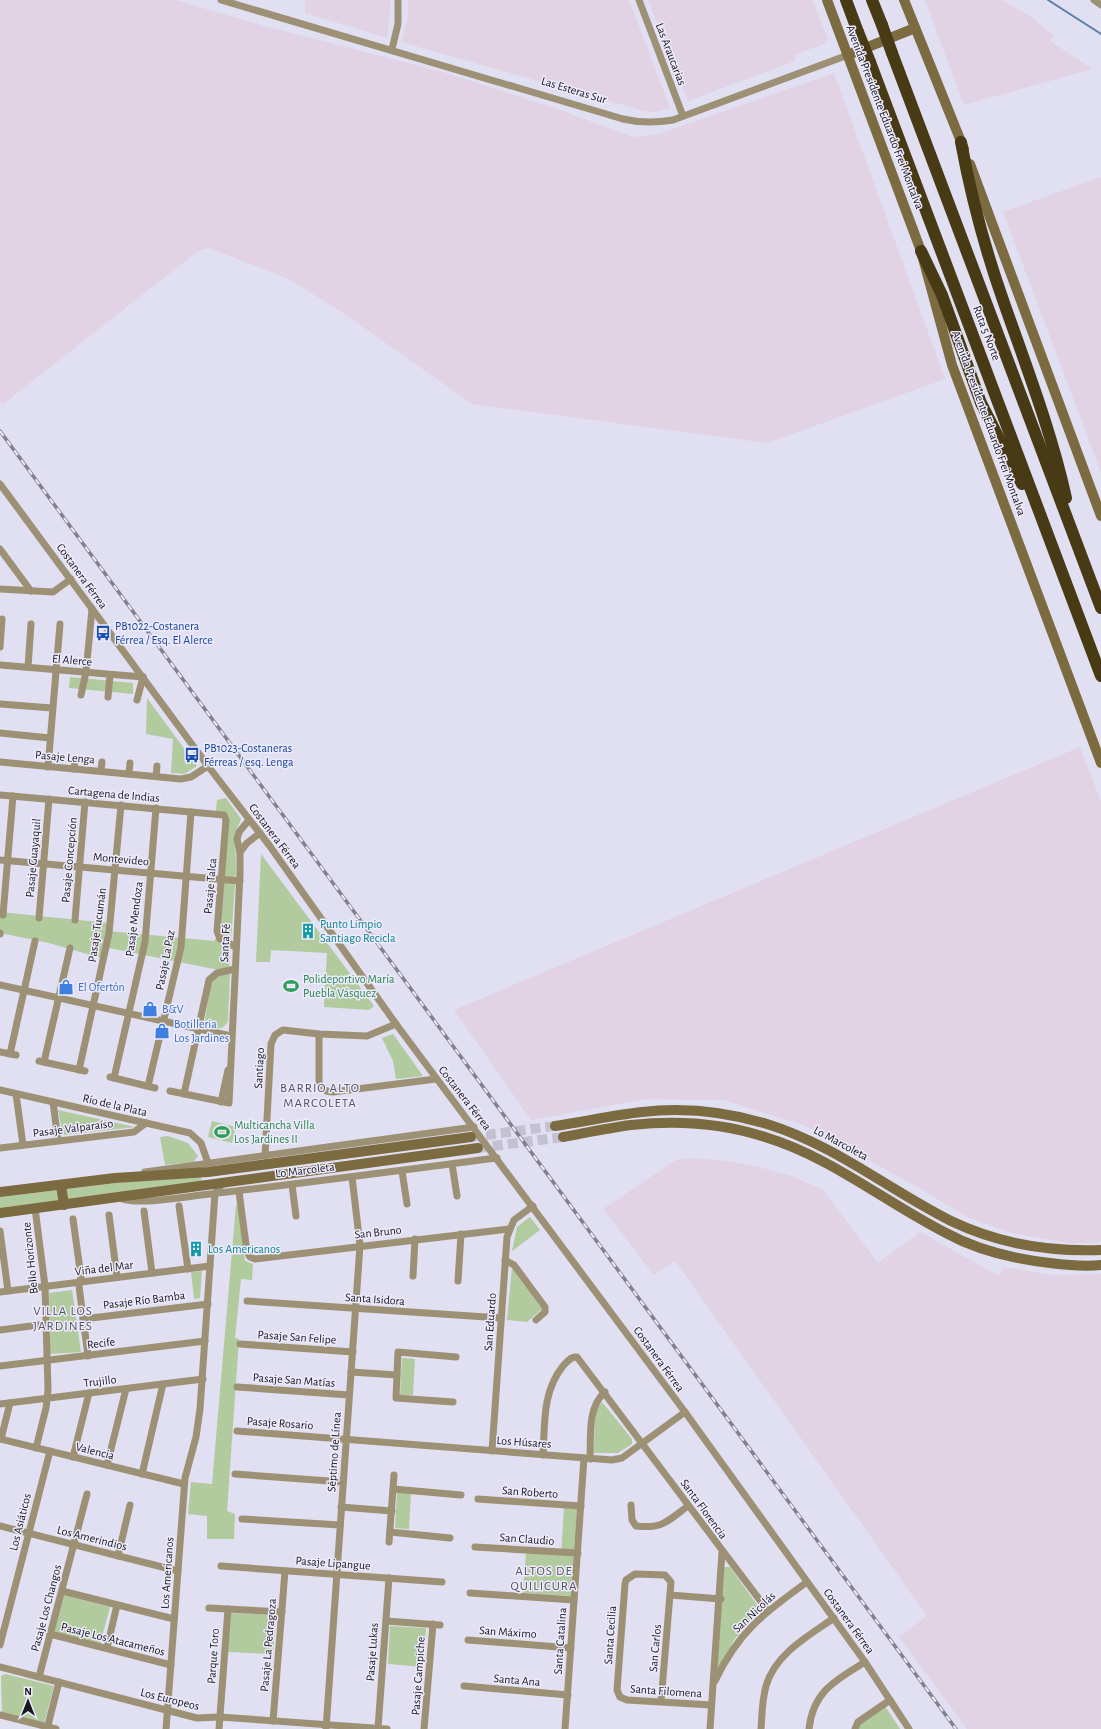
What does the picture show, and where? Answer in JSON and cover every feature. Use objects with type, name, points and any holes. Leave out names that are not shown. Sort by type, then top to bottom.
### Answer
[{"type":"highway","name":"Ruta 5 Norte","points":[[846,0],[1101,676]]},
{"type":"highway","name":"Ruta 5 Norte","points":[[872,0],[1101,608]]},
{"type":"highway","points":[[961,142],[972,193],[1003,300],[1045,419],[1060,472],[1075,540]]},
{"type":"highway","points":[[921,251],[942,295],[981,402],[1009,459],[1042,520]]},
{"type":"main road","name":"Avenida Presidente Eduardo Frei Montalva","points":[[827,0],[921,251],[952,365],[1101,763]]},
{"type":"main road","points":[[904,0],[961,142],[1101,516]]},
{"type":"main road","name":"Las Esteras Sur","points":[[848,55],[915,28]]},
{"type":"main road","name":"Lo Marcoleta","points":[[555,1126],[624,1114],[660,1110],[695,1111],[730,1115],[767,1124],[802,1137],[852,1163],[910,1198],[964,1227],[1009,1242],[1042,1248],[1101,1250]]},
{"type":"main road","name":"Lo Marcoleta","points":[[563,1137],[650,1123],[689,1123],[734,1129],[765,1136],[801,1150],[834,1167],[918,1218],[960,1240],[1006,1255],[1061,1264],[1101,1265]]},
{"type":"main road","name":"Lo Marcoleta","points":[[0,1192],[115,1178],[208,1172],[473,1132]]},
{"type":"main road","name":"Lo Marcoleta","points":[[0,1213],[478,1148]]},
{"type":"main road","points":[[115,1178],[118,1196]]},
{"type":"main road","points":[[61,1185],[64,1205]]},
{"type":"main road","points":[[901,1208],[907,1204],[910,1198]]},
{"type":"main road","points":[[918,1218],[920,1212],[928,1207]]},
{"type":"street","name":"Las Esteras Sur","points":[[221,0],[392,49],[623,119],[641,122],[658,122],[683,116],[848,55]]},
{"type":"street","points":[[392,49],[398,24],[398,0]]},
{"type":"street","name":"Las Araucarias","points":[[639,0],[683,116]]},
{"type":"street","points":[[1094,0],[1101,5]]},
{"type":"street","name":"Costanera Férrea","points":[[0,484],[3,494],[71,579],[208,766],[260,833],[473,1132],[497,1158],[685,1412],[834,1618],[909,1729]]},
{"type":"street","points":[[0,550],[31,591]]},
{"type":"street","points":[[0,589],[52,592],[71,579]]},
{"type":"street","points":[[81,695],[86,672],[92,609]]},
{"type":"street","points":[[0,647],[2,620]]},
{"type":"street","points":[[28,667],[31,624]]},
{"type":"street","points":[[48,767],[60,624]]},
{"type":"street","name":"El Alerce","points":[[0,665],[143,677]]},
{"type":"street","points":[[108,697],[110,674]]},
{"type":"street","points":[[137,700],[143,677]]},
{"type":"street","points":[[0,704],[52,708]]},
{"type":"street","points":[[0,733],[50,738]]},
{"type":"street","points":[[74,769],[75,759]]},
{"type":"street","name":"Pasaje Lenga","points":[[0,762],[101,772],[189,778],[208,766]]},
{"type":"street","points":[[101,772],[102,762]]},
{"type":"street","points":[[128,774],[130,763]]},
{"type":"street","points":[[156,766],[156,776]]},
{"type":"street","name":"Cartagena de Indias","points":[[0,795],[156,808],[220,814],[225,816]]},
{"type":"street","points":[[3,915],[13,796]]},
{"type":"street","name":"Pasaje Guayaquil","points":[[39,918],[49,799]]},
{"type":"street","name":"Pasaje Concepción","points":[[75,920],[85,802]]},
{"type":"street","name":"Pasaje Tucumán","points":[[60,998],[42,1061],[82,1070],[108,938],[121,805]]},
{"type":"street","name":"Pasaje Mendoza","points":[[152,1087],[112,1078],[145,942],[156,808]]},
{"type":"street","name":"Pasaje La Paz","points":[[152,1087],[164,1023],[182,942],[191,812]]},
{"type":"street","name":"Pasaje Talca","points":[[225,816],[222,879],[217,935],[236,947]]},
{"type":"street","name":"Santa Fé","points":[[230,1066],[240,880],[240,852],[237,843],[238,836],[249,820]]},
{"type":"street","points":[[240,852],[247,843],[260,833]]},
{"type":"street","name":"Montevideo","points":[[0,860],[240,880]]},
{"type":"street","points":[[0,1052],[13,1055],[24,990],[35,940]]},
{"type":"street","points":[[60,998],[70,948]]},
{"type":"street","points":[[184,1094],[209,980],[217,973],[235,969]]},
{"type":"street","points":[[0,985],[164,1023],[231,1036]]},
{"type":"street","name":"Santiago","points":[[265,1156],[272,1041],[275,1035],[283,1030],[319,1034],[367,1036],[396,1024]]},
{"type":"street","points":[[319,1034],[319,1082],[321,1087],[326,1091],[333,1092],[436,1079]]},
{"type":"street","points":[[170,1091],[229,1103],[230,1066]]},
{"type":"street","points":[[221,1102],[230,1066]]},
{"type":"street","name":"Río de la Plata","points":[[0,1090],[193,1135],[202,1146],[208,1163]]},
{"type":"street","points":[[16,1094],[23,1145]]},
{"type":"street","points":[[53,1102],[58,1140]]},
{"type":"street","name":"Pasaje Valparaíso","points":[[0,1148],[134,1132],[146,1123]]},
{"type":"street","name":"Lo Marcoleta","points":[[129,1178],[148,1172],[208,1163],[473,1132]]},
{"type":"street","name":"Lo Marcoleta","points":[[118,1196],[130,1201],[239,1192],[497,1158]]},
{"type":"street","points":[[452,1164],[457,1196]]},
{"type":"street","points":[[402,1170],[407,1204]]},
{"type":"street","name":"Séptimo de Línea","points":[[326,1727],[360,1245],[352,1177]]},
{"type":"street","points":[[216,1193],[223,1183]]},
{"type":"street","points":[[292,1185],[296,1216]]},
{"type":"street","name":"San Bruno","points":[[239,1192],[246,1250],[250,1257],[257,1259],[360,1245],[509,1229]]},
{"type":"street","name":"Los Americanos","points":[[166,1729],[184,1484],[198,1427],[216,1193]]},
{"type":"street","points":[[179,1206],[188,1269]]},
{"type":"street","points":[[509,1229],[518,1217],[533,1206]]},
{"type":"street","name":"Bello Horizonte","points":[[36,1208],[45,1286],[48,1398],[36,1448]]},
{"type":"street","points":[[144,1211],[152,1273]]},
{"type":"street","points":[[109,1215],[118,1277]]},
{"type":"street","points":[[73,1219],[81,1277],[80,1282],[83,1319],[88,1356]]},
{"type":"street","name":"San Eduardo","points":[[492,1451],[505,1260],[509,1229]]},
{"type":"street","points":[[0,1231],[8,1291]]},
{"type":"street","points":[[458,1281],[461,1234]]},
{"type":"street","points":[[413,1276],[415,1239]]},
{"type":"street","points":[[505,1260],[514,1265],[545,1307],[546,1312],[536,1320]]},
{"type":"street","name":"Viña del Mar","points":[[0,1292],[210,1266]]},
{"type":"street","name":"Santa Isidora","points":[[247,1301],[501,1318]]},
{"type":"street","name":"Pasaje Río Bamba","points":[[83,1319],[208,1304]]},
{"type":"street","points":[[0,1330],[46,1324]]},
{"type":"street","name":"Recife","points":[[0,1366],[205,1341]]},
{"type":"street","name":"Pasaje San Felipe","points":[[240,1344],[353,1352]]},
{"type":"street","points":[[453,1402],[396,1398],[398,1352],[456,1357]]},
{"type":"street","name":"Santa Florencia","points":[[543,1455],[546,1406],[549,1390],[559,1371],[571,1358],[579,1358],[722,1552],[720,1599],[710,1705],[710,1729]]},
{"type":"street","points":[[351,1372],[397,1375]]},
{"type":"street","name":"Trujillo","points":[[0,1404],[202,1379]]},
{"type":"street","points":[[142,1474],[163,1384]]},
{"type":"street","name":"Pasaje San Matías","points":[[237,1387],[350,1395]]},
{"type":"street","points":[[107,1465],[126,1389]]},
{"type":"street","name":"Santa Catalina","points":[[565,1729],[581,1506],[594,1408],[598,1399],[604,1392]]},
{"type":"street","points":[[73,1457],[89,1393]]},
{"type":"street","points":[[0,1439],[10,1403]]},
{"type":"street","name":"Los Húsares","points":[[346,1440],[543,1455],[619,1459],[685,1412]]},
{"type":"street","name":"Pasaje Rosario","points":[[237,1431],[346,1440]]},
{"type":"street","name":"Valencia","points":[[0,1439],[184,1484]]},
{"type":"street","name":"Los Asiáticos","points":[[0,1645],[50,1451]]},
{"type":"street","points":[[235,1474],[343,1482]]},
{"type":"street","points":[[389,1542],[394,1475]]},
{"type":"street","points":[[393,1489],[461,1495]]},
{"type":"street","name":"Pasaje Los Changos","points":[[39,1677],[87,1494]]},
{"type":"street","name":"San Roberto","points":[[478,1499],[581,1506]]},
{"type":"street","points":[[118,1556],[130,1505]]},
{"type":"street","points":[[631,1505],[632,1520],[636,1526],[646,1527],[660,1527],[688,1506]]},
{"type":"street","points":[[341,1507],[392,1511]]},
{"type":"street","points":[[242,1519],[340,1525]]},
{"type":"street","name":"Los Amerindios","points":[[0,1526],[178,1571]]},
{"type":"street","points":[[390,1532],[450,1538]]},
{"type":"street","name":"San Claudio","points":[[475,1546],[578,1553]]},
{"type":"street","points":[[722,1552],[768,1611]]},
{"type":"street","name":"Pasaje Lipangue","points":[[221,1566],[442,1582]]},
{"type":"street","name":"Pasaje La Pedragoza","points":[[273,1721],[285,1571]]},
{"type":"street","name":"San Carlos","points":[[630,1576],[635,1574],[665,1575],[671,1582],[661,1702]]},
{"type":"street","name":"Santa Cecilia","points":[[620,1697],[617,1690],[625,1584],[630,1576]]},
{"type":"street","name":"Pasaje Lukas","points":[[378,1728],[389,1578]]},
{"type":"street","name":"San Nicolás","points":[[712,1687],[731,1650],[748,1629],[768,1611],[808,1582]]},
{"type":"street","points":[[62,1591],[174,1619]]},
{"type":"street","points":[[470,1593],[574,1600]]},
{"type":"street","points":[[670,1595],[720,1599]]},
{"type":"street","points":[[107,1648],[118,1605]]},
{"type":"street","points":[[209,1608],[282,1612]]},
{"type":"street","name":"Parque Toro","points":[[219,1729],[228,1609]]},
{"type":"street","points":[[760,1729],[765,1692],[769,1677],[776,1666],[790,1650],[834,1618]]},
{"type":"street","name":"Pasaje Campiche","points":[[386,1621],[436,1624],[424,1729]]},
{"type":"street","name":"Pasaje Los Atacameños","points":[[50,1634],[171,1665]]},
{"type":"street","name":"San Máximo","points":[[468,1640],[571,1648]]},
{"type":"street","points":[[809,1729],[814,1707],[825,1690],[834,1681],[865,1662]]},
{"type":"street","name":"Los Europeos","points":[[0,1667],[197,1718],[220,1717],[326,1727],[387,1729]]},
{"type":"street","points":[[47,1728],[59,1682]]},
{"type":"street","name":"Santa Ana","points":[[464,1686],[568,1695]]},
{"type":"street","name":"Santa Filomena","points":[[620,1697],[627,1700],[710,1705]]},
{"type":"street","points":[[855,1729],[858,1722],[890,1700]]},
{"type":"street","points":[[0,1715],[47,1728],[56,1729]]},
{"type":"shaded area","points":[[0,0],[176,0],[257,24],[446,73],[557,109],[633,137],[659,134],[834,73],[945,379],[767,443],[472,404],[349,317],[289,279],[209,248],[198,251],[2,405],[0,401]]},
{"type":"shaded area","points":[[305,0],[391,0],[387,38],[305,13]]},
{"type":"shaded area","points":[[408,0],[629,0],[670,108],[655,112],[644,111],[401,42],[408,16]]},
{"type":"shaded area","points":[[648,0],[812,0],[828,39],[824,44],[796,54],[795,61],[688,101]]},
{"type":"shaded area","points":[[925,0],[1002,0],[1034,19],[1054,36],[1050,41],[1092,69],[964,105]]},
{"type":"shaded area","points":[[1101,177],[1101,472],[1003,212]]},
{"type":"shaded area","points":[[1080,747],[1101,802],[1101,1241],[1093,1243],[1069,1243],[1012,1233],[969,1218],[916,1186],[804,1125],[723,1100],[646,1099],[531,1120],[454,1010]]},
{"type":"shaded area","points":[[692,1158],[727,1161],[759,1167],[791,1176],[822,1189],[878,1263],[920,1232],[999,1276],[1004,1267],[1053,1275],[1101,1274],[1101,1729],[967,1729],[899,1637],[927,1616],[675,1261],[654,1275],[603,1209],[676,1160]]},
{"type":"green space","points":[[70,677],[133,683],[133,694],[69,688]]},
{"type":"green space","points":[[147,698],[197,766],[184,774],[171,773],[173,739],[146,734]]},
{"type":"green space","points":[[226,798],[241,819],[235,833],[236,872],[229,967],[221,970],[104,947],[101,958],[49,943],[0,933],[0,912],[108,923],[108,931],[214,941],[220,933],[227,815],[216,811],[217,800]]},
{"type":"green space","points":[[261,854],[374,1006],[369,1010],[324,1007],[327,953],[271,950],[270,962],[256,962]]},
{"type":"green space","points":[[230,973],[228,1021],[223,1027],[220,1028],[204,1025],[212,977]]},
{"type":"green space","points":[[393,1034],[423,1076],[396,1079],[393,1061],[382,1038]]},
{"type":"green space","points":[[58,1110],[135,1127],[63,1135]]},
{"type":"green space","name":"Multicancha Villa Los Jardines II","points":[[212,1121],[236,1127],[232,1143],[208,1137]]},
{"type":"green space","points":[[168,1136],[188,1143],[198,1156],[193,1162],[165,1165],[160,1137]]},
{"type":"green space","points":[[199,1173],[203,1183],[0,1210],[0,1197]]},
{"type":"green space","points":[[236,1205],[238,1206],[245,1261],[253,1264],[252,1280],[241,1279],[235,1338],[239,1339],[227,1511],[235,1514],[234,1539],[207,1539],[207,1516],[188,1514],[191,1482],[212,1484]]},
{"type":"green space","points":[[530,1217],[540,1230],[512,1251],[517,1227]]},
{"type":"green space","points":[[512,1268],[542,1309],[527,1322],[507,1320]]},
{"type":"green space","points":[[202,1271],[200,1298],[194,1299],[191,1272]]},
{"type":"green space","points":[[72,1290],[81,1352],[50,1354],[49,1293]]},
{"type":"green space","points":[[402,1358],[415,1359],[413,1395],[400,1395]]},
{"type":"green space","points":[[602,1402],[632,1439],[632,1444],[618,1453],[594,1453],[595,1419]]},
{"type":"green space","points":[[397,1492],[411,1493],[409,1529],[395,1528]]},
{"type":"green space","points":[[564,1508],[577,1509],[571,1596],[523,1593],[526,1552],[561,1555]]},
{"type":"green space","points":[[723,1567],[730,1567],[760,1609],[734,1640],[716,1676]]},
{"type":"green space","points":[[64,1595],[110,1607],[100,1644],[54,1632]]},
{"type":"green space","points":[[231,1613],[276,1615],[273,1654],[228,1652]]},
{"type":"green space","points":[[390,1626],[426,1628],[424,1667],[388,1664]]},
{"type":"green space","points":[[5,1674],[54,1686],[44,1724],[2,1712],[1,1676]]},
{"type":"green space","points":[[885,1706],[900,1729],[859,1729],[859,1723]]},
{"type":"waterway","points":[[1048,0],[1101,34]]},
{"type":"tunnel","points":[[471,1137],[555,1126]]},
{"type":"tunnel","points":[[478,1148],[563,1137]]},
{"type":"railway","points":[[0,431],[956,1729]]},
{"type":"place","name":"PB1022-Costanera Férrea / Esq. El Alerce","points":[[103,633]]},
{"type":"place","name":"PB1023-Costaneras Férreas / esq. Lenga","points":[[192,755]]},
{"type":"place","name":"Punto Limpio Santiago Recicla","points":[[308,931]]},
{"type":"place","name":"Polideportivo María Puebla Vásquez","points":[[291,986]]},
{"type":"place","name":"El Ofertón","points":[[66,987]]},
{"type":"place","name":"B&V","points":[[150,1009]]},
{"type":"place","name":"Botilleria Los Jardines","points":[[162,1031]]},
{"type":"place","name":"Multicancha Villa Los Jardines II","points":[[222,1132]]},
{"type":"place","name":"Los Americanos","points":[[196,1249]]},
{"type":"district","name":"BARRIO ALTO MARCOLETA","points":[[320,1094]]},
{"type":"district","name":"VILLA LOS JARDINES","points":[[63,1318]]},
{"type":"district","name":"ALTOS DE QUILICURA","points":[[544,1578]]}]
